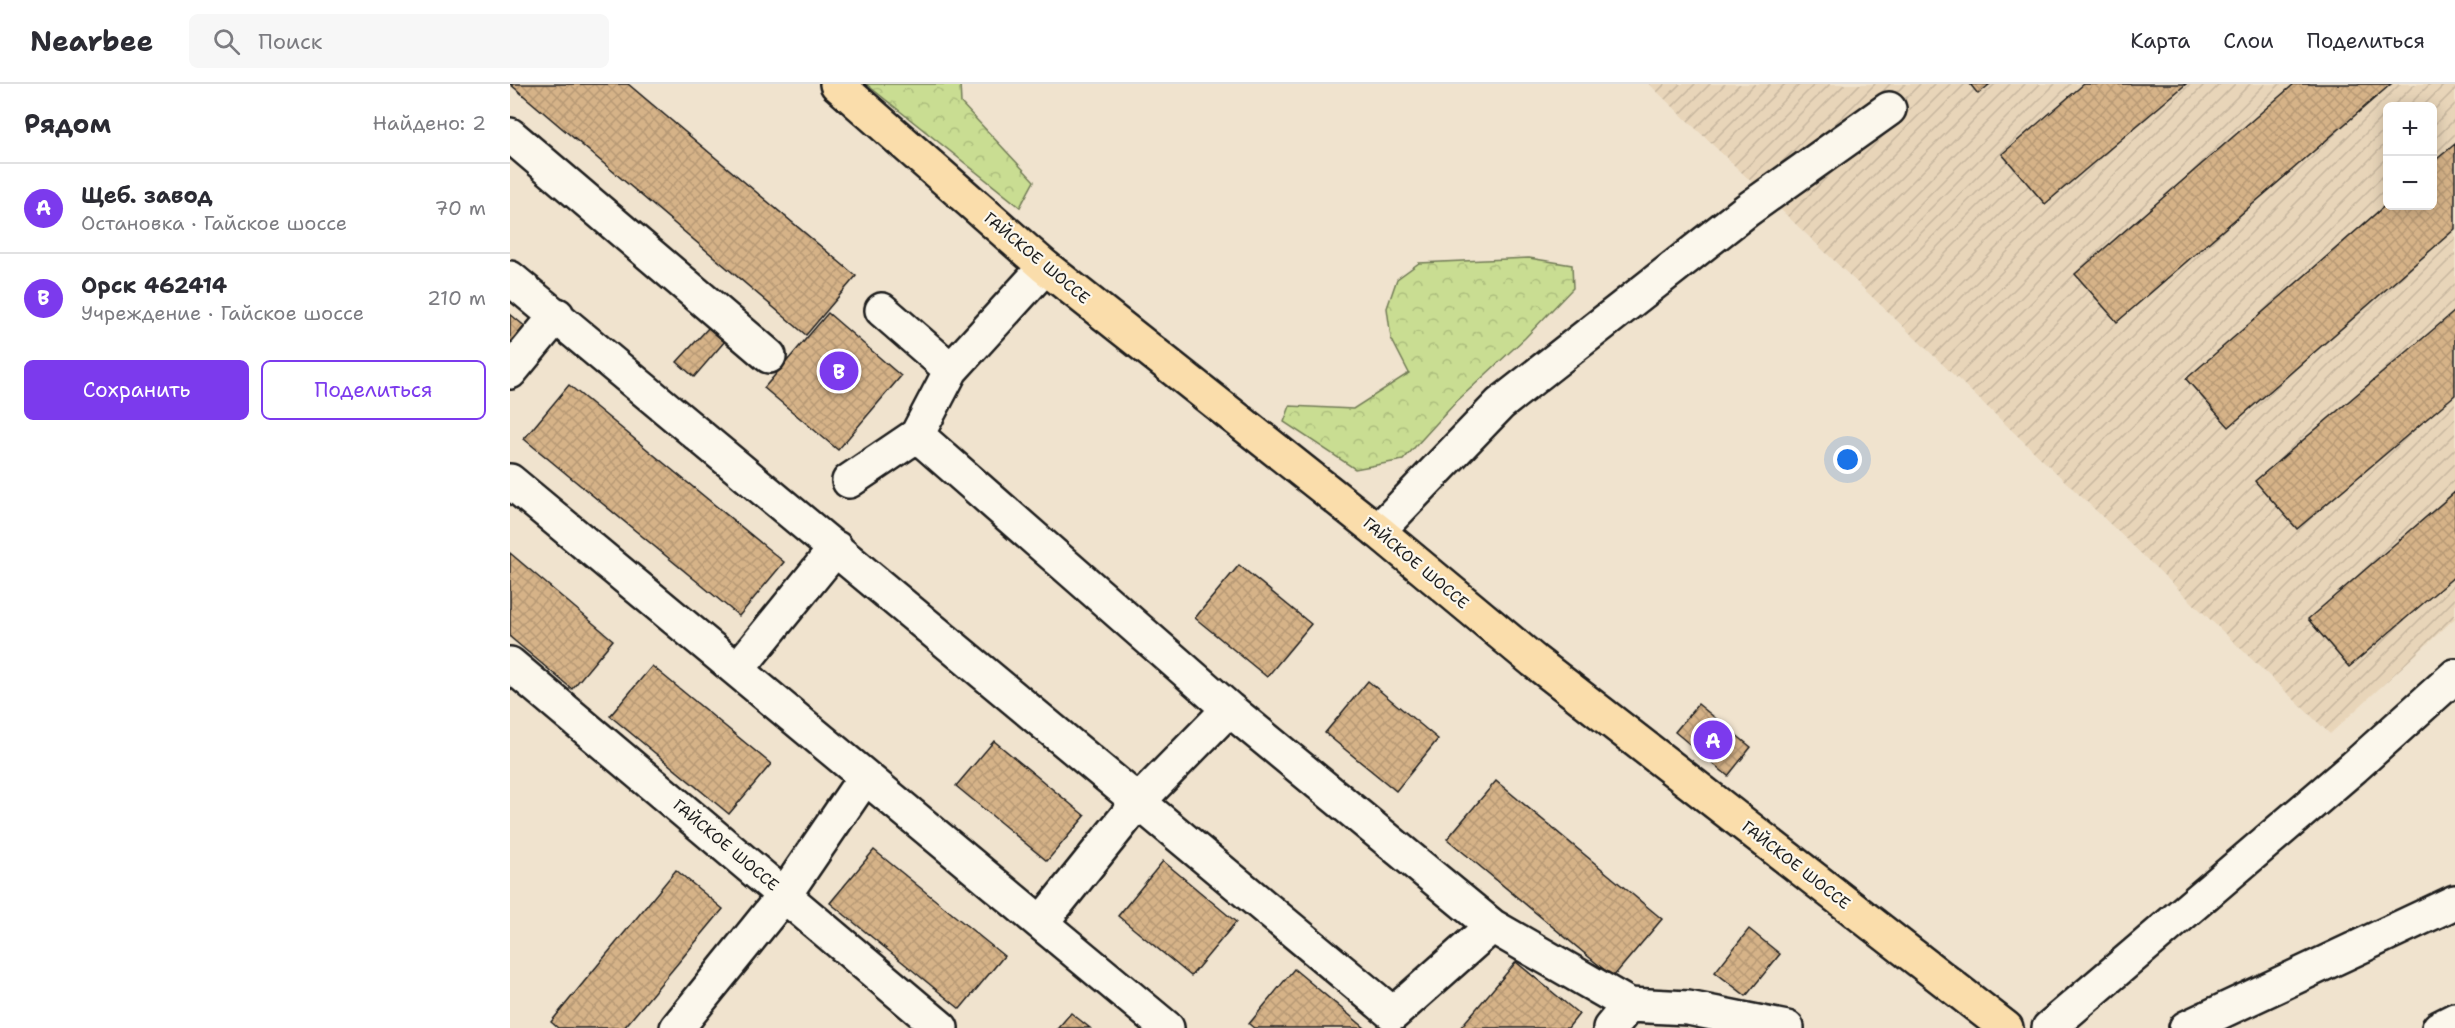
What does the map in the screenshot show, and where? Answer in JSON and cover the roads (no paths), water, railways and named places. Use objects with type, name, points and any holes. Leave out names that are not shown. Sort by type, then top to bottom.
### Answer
[{"type":"main road","name":"ГАЙСКОЕ ШОССЕ","points":[[837,84],[1045,267],[1378,531],[1534,662],[2006,1028]]},
{"type":"street","points":[[1378,531],[1500,404],[1747,210],[1889,109]]},
{"type":"street","points":[[510,135],[770,356]]},
{"type":"street","points":[[849,481],[917,435],[951,370],[1045,267]]},
{"type":"street","points":[[510,278],[1393,1014],[1492,926]]},
{"type":"street","points":[[882,310],[951,370]]},
{"type":"street","points":[[510,372],[557,315]]},
{"type":"street","points":[[917,435],[1228,709],[1492,926],[1619,1016],[1688,1008],[1786,1028]]},
{"type":"street","points":[[510,481],[1167,1028]]},
{"type":"street","points":[[736,670],[836,548]]},
{"type":"street","name":"ГАЙСКОЕ ШОССЕ","points":[[510,664],[941,1028]]},
{"type":"street","points":[[2049,1028],[2345,774],[2455,676]]},
{"type":"street","points":[[1041,923],[1139,801],[1228,709]]},
{"type":"street","points":[[677,1028],[785,894],[865,777]]},
{"type":"street","points":[[2186,1028],[2455,902]]},
{"type":"street","points":[[2439,1028],[2455,1020]]},
{"type":"place","name":"Орск 462414","points":[[839,371]]},
{"type":"place","name":"Щеб. завод","points":[[1713,740]]}]
